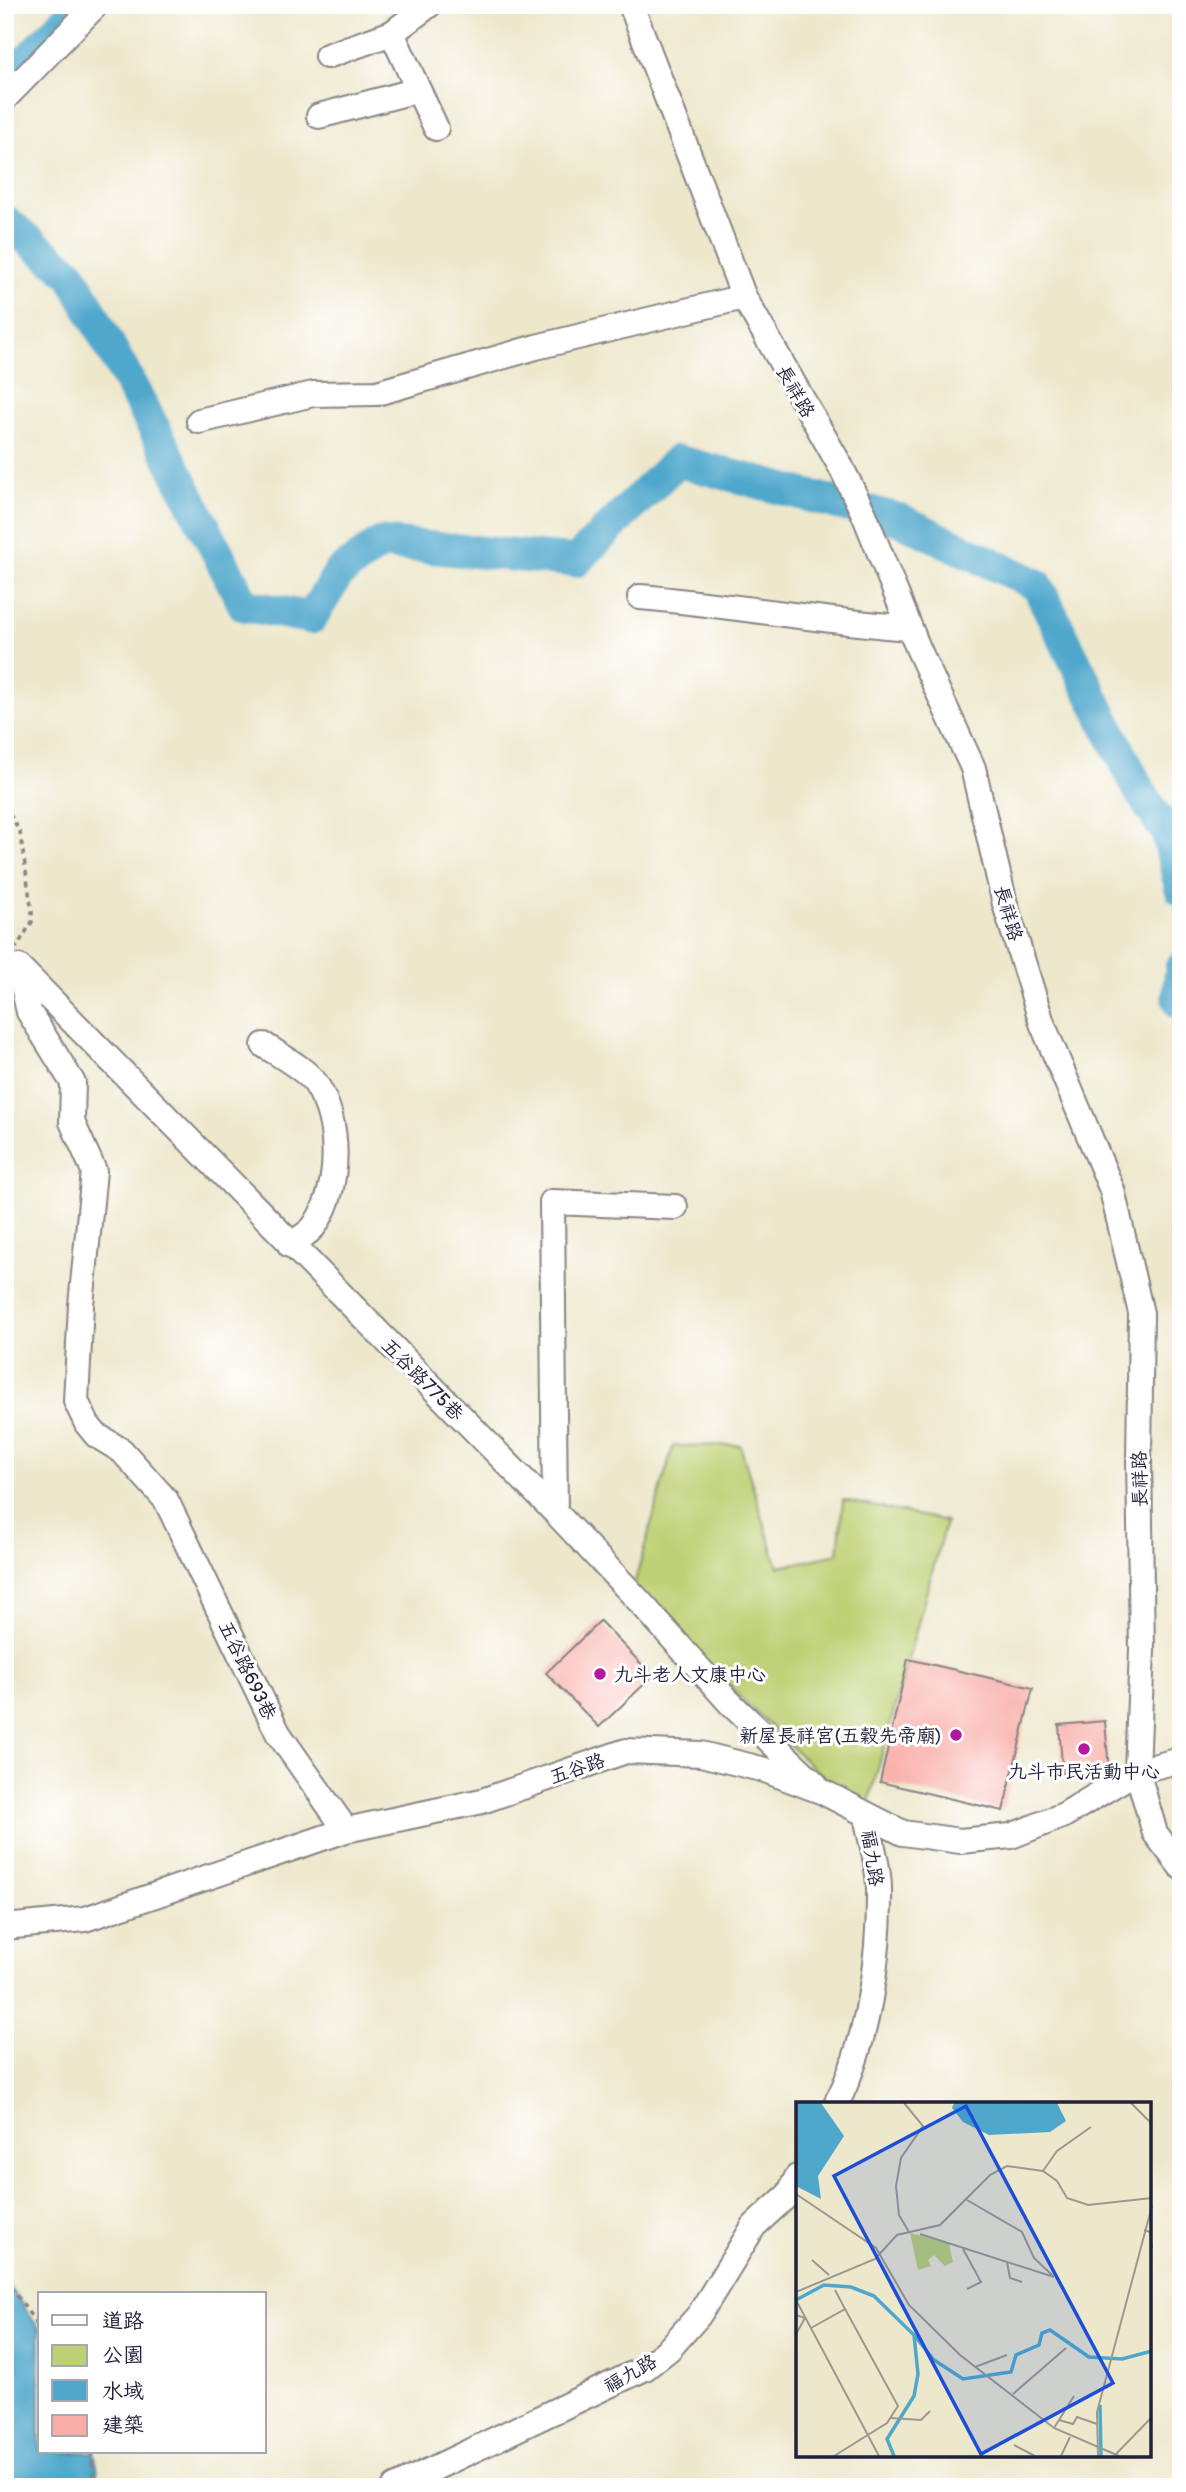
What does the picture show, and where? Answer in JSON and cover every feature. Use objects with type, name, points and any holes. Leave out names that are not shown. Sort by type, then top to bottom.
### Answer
[{"type":"street","points":[[5,98],[96,5]]},
{"type":"street","points":[[327,56],[393,33],[429,5]]},
{"type":"street","name":"長祥路","points":[[631,5],[744,297],[841,467],[973,768],[1005,905],[1033,997],[1112,1190],[1140,1313],[1142,1650],[1137,1771],[1155,1833],[1181,1867]]},
{"type":"street","points":[[393,33],[436,128]]},
{"type":"street","points":[[319,116],[418,90]]},
{"type":"street","points":[[199,421],[313,394],[377,393],[536,347],[744,297]]},
{"type":"street","points":[[640,597],[699,602],[841,623],[910,628]]},
{"type":"street","name":"五谷路775巷","points":[[19,967],[555,1512],[730,1703],[823,1792]]},
{"type":"street","name":"五谷路693巷","points":[[19,967],[29,1012],[73,1083],[72,1122],[94,1171],[81,1305],[76,1401],[96,1436],[122,1451],[166,1500],[278,1733],[346,1830]]},
{"type":"street","points":[[264,1045],[291,1062],[315,1083],[331,1119],[335,1167],[329,1195],[315,1227],[290,1245]]},
{"type":"street","points":[[555,1512],[552,1202],[675,1207]]},
{"type":"street","name":"五谷路","points":[[5,1927],[85,1919],[346,1830],[482,1801],[626,1751],[701,1755],[765,1770],[823,1792],[903,1833],[960,1841],[1011,1836],[1064,1815],[1137,1771],[1181,1760]]},
{"type":"street","name":"福九路","points":[[837,2102],[849,2080],[875,1978],[879,1887],[866,1815]]},
{"type":"street","name":"福九路","points":[[395,2487],[645,2368],[669,2349],[699,2315],[754,2226],[789,2194],[796,2179]]},
{"type":"path","points":[[5,805],[20,832],[32,912],[32,922],[16,950],[19,967]]},
{"type":"path","points":[[5,2279],[38,2326]]},
{"type":"path","points":[[92,2454],[94,2487]]},
{"type":"green space","points":[[740,1445],[778,1567],[838,1554],[843,1500],[946,1521],[867,1809],[813,1768],[632,1592],[673,1446]]},
{"type":"water","points":[[5,2280],[38,2327],[38,2454],[94,2454],[101,2487],[5,2487]]},
{"type":"building","name":"九斗老人文康中心","points":[[600,1621],[653,1676],[599,1727],[546,1673]]},
{"type":"building","name":"新屋長祥宮(五穀先帝廟)","points":[[908,1659],[1033,1688],[1003,1811],[880,1782]]},
{"type":"building","name":"九斗市民活動中心","points":[[1105,1721],[1109,1771],[1103,1774],[1063,1777],[1059,1725]]},
{"type":"waterway","points":[[5,73],[71,5]]},
{"type":"waterway","points":[[5,221],[71,274],[163,445],[244,605],[311,618],[339,573],[381,543],[576,561],[677,461],[901,520],[1037,585],[1139,790],[1167,833],[1181,889]]},
{"type":"waterway","points":[[1181,968],[1178,998],[1181,1004]]},
{"type":"place","name":"九斗老人文康中心","points":[[600,1674]]},
{"type":"place","name":"新屋長祥宮(五穀先帝廟)","points":[[956,1735]]},
{"type":"place","name":"九斗市民活動中心","points":[[1084,1749]]}]
